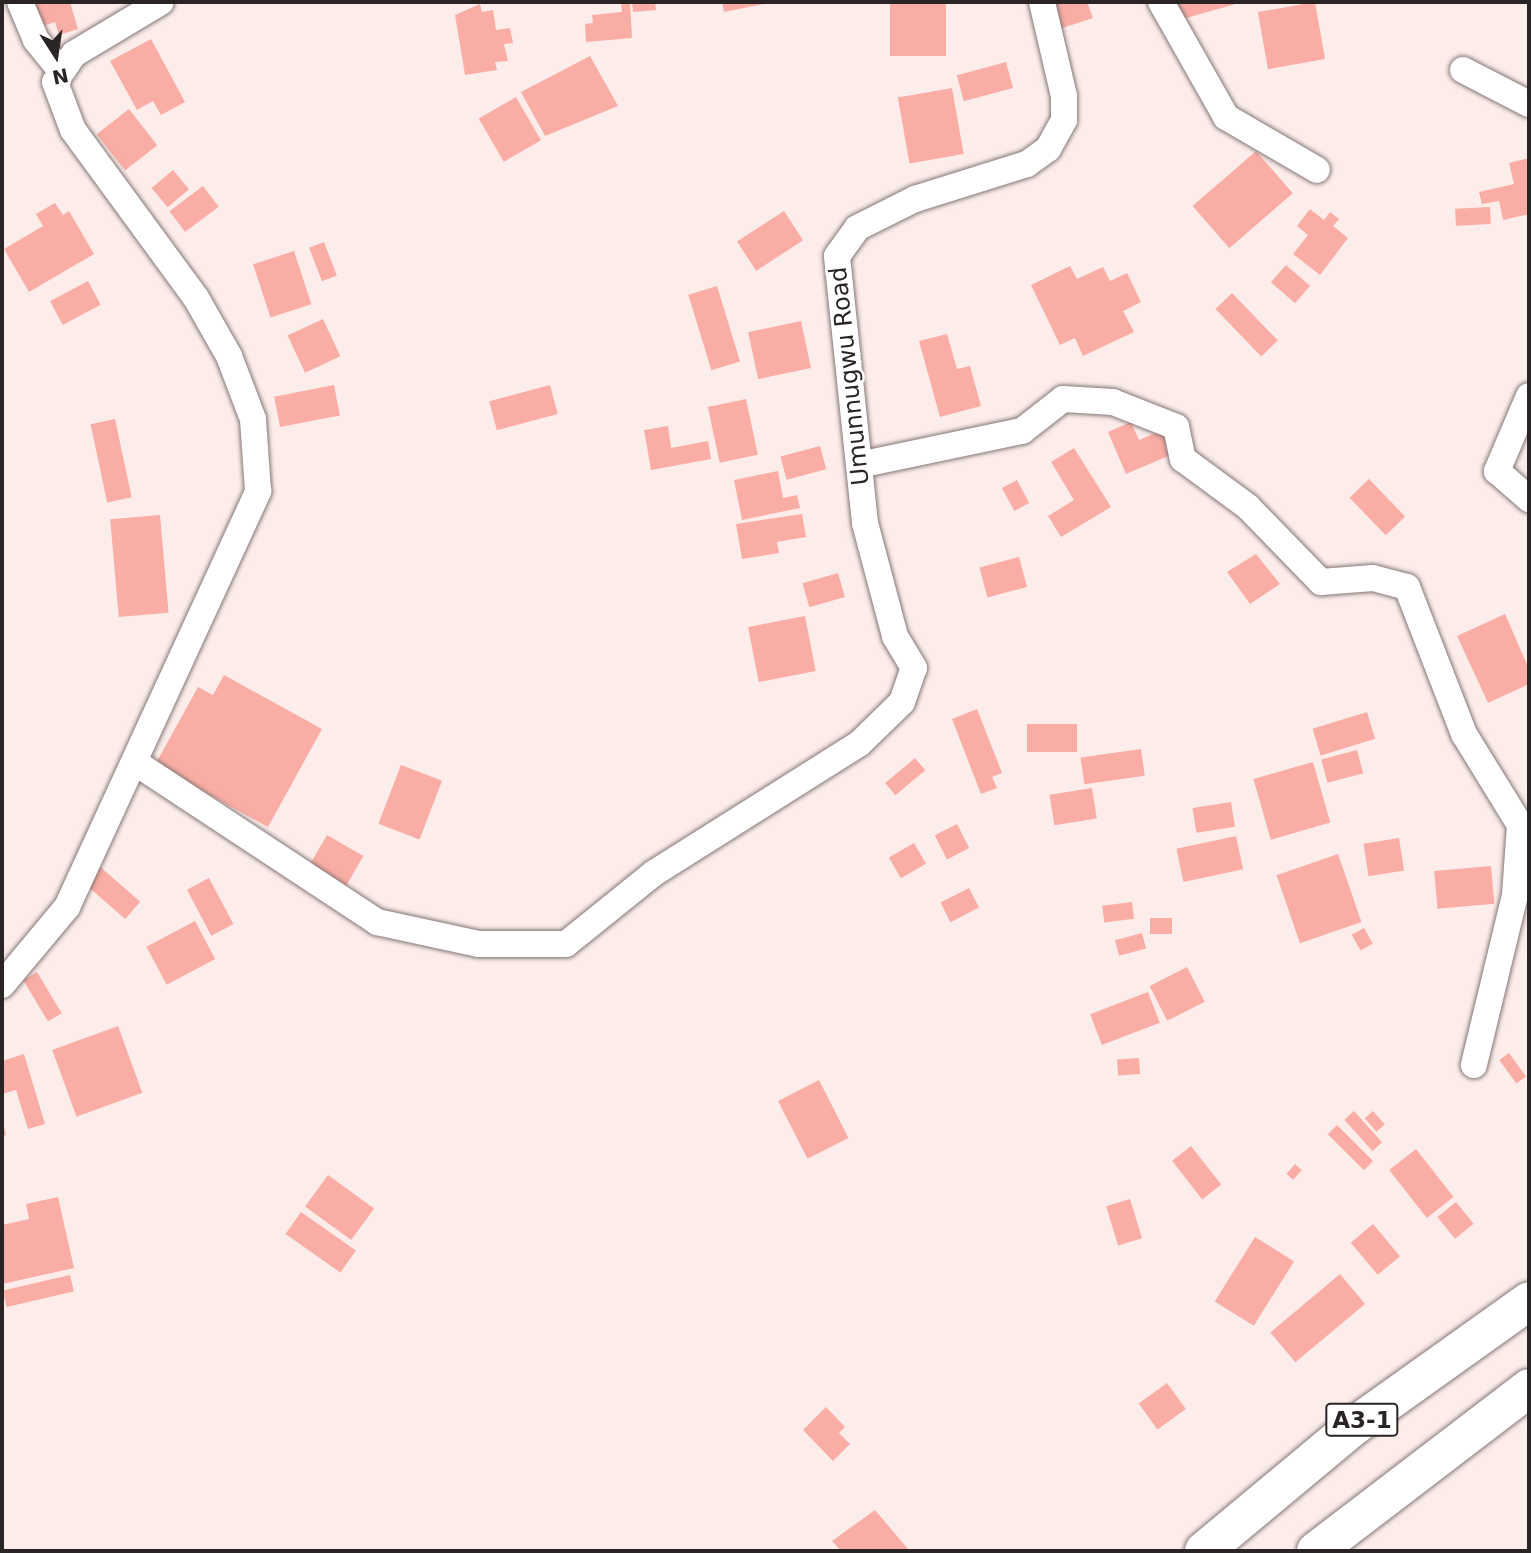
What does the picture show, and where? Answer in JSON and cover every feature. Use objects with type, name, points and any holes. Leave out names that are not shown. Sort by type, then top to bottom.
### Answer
[{"type":"highway","name":"A3-1","points":[[1204,1551],[1354,1426],[1529,1301]]},
{"type":"highway","points":[[1320,1550],[1529,1388]]},
{"type":"street","points":[[20,2],[36,40],[59,68]]},
{"type":"street","points":[[2,985],[67,907],[136,763],[258,491],[257,447],[229,356],[196,298],[73,130],[55,82],[59,68],[160,2]]},
{"type":"street","name":"Umunnugwu Road","points":[[136,763],[377,922],[467,942],[566,944],[653,873],[859,744],[902,702],[914,668],[895,636],[865,523],[837,256],[857,228],[915,199],[1027,164],[1048,149],[1063,120],[1064,96],[1042,2]]},
{"type":"street","points":[[1161,2],[1226,117],[1317,170]]},
{"type":"street","points":[[1463,70],[1529,104]]},
{"type":"street","points":[[1529,396],[1497,471],[1529,499]]},
{"type":"street","points":[[859,466],[1022,431],[1063,399],[1113,402],[1176,427],[1183,459],[1248,507],[1321,582],[1373,578],[1406,587],[1464,734],[1520,825],[1515,895],[1474,1065]]},
{"type":"building","points":[[28,2],[70,2],[78,29],[59,35],[55,22],[36,28]]},
{"type":"building","points":[[632,2],[655,2],[656,10],[633,12]]},
{"type":"building","points":[[722,2],[769,2],[769,3],[724,12]]},
{"type":"building","points":[[890,2],[946,2],[946,56],[890,56]]},
{"type":"building","points":[[1050,2],[1087,2],[1093,18],[1059,29]]},
{"type":"building","points":[[1175,2],[1243,2],[1179,20]]},
{"type":"building","points":[[1315,2],[1325,59],[1268,69],[1258,12]]},
{"type":"building","points":[[630,3],[632,38],[586,42],[585,24],[593,23],[592,15],[622,12],[621,4]]},
{"type":"building","points":[[480,4],[482,12],[493,10],[496,30],[510,28],[513,43],[504,44],[508,61],[495,62],[497,70],[465,75],[455,15]]},
{"type":"building","points":[[151,39],[185,102],[161,115],[153,101],[137,110],[110,61]]},
{"type":"building","points":[[590,56],[618,106],[545,136],[521,92]]},
{"type":"building","points":[[1006,62],[1013,88],[964,101],[957,75]]},
{"type":"building","points":[[952,88],[964,154],[909,164],[898,98]]},
{"type":"building","points":[[516,97],[541,140],[504,162],[479,119]]},
{"type":"building","points":[[129,109],[157,145],[125,170],[97,134]]},
{"type":"building","points":[[1256,151],[1293,193],[1229,248],[1193,206]]},
{"type":"building","points":[[1529,158],[1529,214],[1503,220],[1499,201],[1482,204],[1479,192],[1514,184],[1509,163]]},
{"type":"building","points":[[173,170],[189,189],[168,207],[152,188]]},
{"type":"building","points":[[203,186],[219,207],[185,232],[169,211]]},
{"type":"building","points":[[55,203],[63,215],[69,211],[94,254],[29,292],[4,249],[43,226],[36,214]]},
{"type":"building","points":[[1490,207],[1491,224],[1456,226],[1455,209]]},
{"type":"building","points":[[1310,209],[1324,220],[1330,212],[1339,219],[1333,226],[1348,238],[1320,275],[1293,254],[1308,235],[1297,226]]},
{"type":"building","points":[[784,211],[803,240],[756,271],[737,241]]},
{"type":"building","points":[[324,242],[337,276],[322,281],[309,248]]},
{"type":"building","points":[[294,251],[311,304],[270,318],[253,264]]},
{"type":"building","points":[[1286,265],[1310,286],[1295,303],[1271,282]]},
{"type":"building","points":[[1070,266],[1077,279],[1103,267],[1110,281],[1127,273],[1141,302],[1123,311],[1134,332],[1083,356],[1075,338],[1060,345],[1031,285]]},
{"type":"building","points":[[88,281],[101,305],[63,325],[50,301]]},
{"type":"building","points":[[717,286],[740,362],[711,370],[688,295]]},
{"type":"building","points":[[1232,293],[1278,340],[1261,356],[1215,309]]},
{"type":"building","points":[[323,319],[340,356],[305,373],[288,335]]},
{"type":"building","points":[[801,321],[811,368],[758,379],[748,332]]},
{"type":"building","points":[[947,334],[957,369],[970,366],[981,406],[940,417],[919,341]]},
{"type":"building","points":[[334,385],[340,415],[280,427],[274,397]]},
{"type":"building","points":[[550,385],[558,414],[497,430],[489,401]]},
{"type":"building","points":[[746,399],[758,455],[720,463],[708,407]]},
{"type":"building","points":[[115,419],[132,497],[107,502],[91,424]]},
{"type":"building","points":[[1131,422],[1139,440],[1163,430],[1173,454],[1126,474],[1108,432]]},
{"type":"building","points":[[668,426],[671,448],[708,441],[711,459],[651,470],[644,430]]},
{"type":"building","points":[[820,446],[826,469],[787,480],[780,457]]},
{"type":"building","points":[[1074,448],[1111,507],[1061,537],[1048,516],[1074,500],[1051,462]]},
{"type":"building","points":[[778,471],[783,498],[797,495],[800,508],[742,520],[734,480]]},
{"type":"building","points":[[1369,479],[1405,516],[1386,535],[1350,498]]},
{"type":"building","points":[[1017,480],[1029,503],[1014,511],[1002,488]]},
{"type":"building","points":[[802,514],[806,537],[777,542],[779,553],[742,559],[736,524]]},
{"type":"building","points":[[160,515],[169,613],[119,617],[110,519]]},
{"type":"building","points":[[1256,554],[1280,584],[1250,604],[1227,572]]},
{"type":"building","points":[[1019,557],[1027,587],[987,598],[979,568]]},
{"type":"building","points":[[838,573],[845,597],[809,607],[802,583]]},
{"type":"building","points":[[1505,614],[1529,669],[1529,684],[1488,703],[1457,636]]},
{"type":"building","points":[[805,616],[816,671],[759,682],[748,627]]},
{"type":"building","points":[[224,675],[322,729],[268,827],[155,765],[198,687],[213,695]]},
{"type":"building","points":[[977,709],[1002,773],[992,777],[997,788],[981,794],[952,719]]},
{"type":"building","points":[[1367,712],[1375,739],[1321,755],[1312,729]]},
{"type":"building","points":[[1027,724],[1077,724],[1077,752],[1027,752]]},
{"type":"building","points":[[1141,749],[1145,776],[1084,784],[1081,757]]},
{"type":"building","points":[[1357,750],[1363,773],[1327,783],[1321,760]]},
{"type":"building","points":[[915,758],[925,770],[895,795],[885,783]]},
{"type":"building","points":[[1313,762],[1330,823],[1271,840],[1253,779]]},
{"type":"building","points":[[401,765],[442,781],[420,840],[378,824]]},
{"type":"building","points":[[1092,788],[1097,819],[1054,825],[1050,795]]},
{"type":"building","points":[[1231,802],[1235,827],[1196,833],[1192,808]]},
{"type":"building","points":[[957,824],[969,848],[947,859],[935,835]]},
{"type":"building","points":[[327,835],[363,856],[344,890],[308,869]]},
{"type":"building","points":[[1236,836],[1243,869],[1183,882],[1176,849]]},
{"type":"building","points":[[1399,838],[1404,871],[1369,876],[1363,844]]},
{"type":"building","points":[[914,843],[926,864],[901,878],[889,858]]},
{"type":"building","points":[[1338,854],[1361,922],[1300,943],[1277,875]]},
{"type":"building","points":[[98,865],[140,902],[125,919],[83,882]]},
{"type":"building","points":[[1491,866],[1494,904],[1438,909],[1434,871]]},
{"type":"building","points":[[209,878],[233,924],[211,936],[187,890]]},
{"type":"building","points":[[969,888],[979,908],[950,922],[940,903]]},
{"type":"building","points":[[1132,902],[1134,919],[1104,923],[1102,906]]},
{"type":"building","points":[[1150,918],[1172,918],[1172,934],[1150,934]]},
{"type":"building","points":[[195,921],[215,959],[167,985],[146,947]]},
{"type":"building","points":[[1364,928],[1373,944],[1360,951],[1352,935]]},
{"type":"building","points":[[1142,933],[1146,948],[1119,956],[1115,940]]},
{"type":"building","points":[[1187,967],[1205,1002],[1167,1021],[1150,986]]},
{"type":"building","points":[[37,972],[62,1013],[48,1021],[23,980]]},
{"type":"building","points":[[1148,992],[1160,1023],[1102,1045],[1090,1014]]},
{"type":"building","points":[[118,1026],[142,1093],[77,1117],[52,1050]]},
{"type":"building","points":[[1509,1053],[1526,1076],[1516,1084],[1499,1060]]},
{"type":"building","points":[[24,1054],[45,1124],[28,1129],[16,1090],[2,1094],[2,1061]]},
{"type":"building","points":[[1139,1058],[1140,1074],[1118,1075],[1117,1060]]},
{"type":"building","points":[[819,1080],[849,1138],[808,1159],[778,1101]]},
{"type":"building","points":[[1354,1111],[1382,1142],[1372,1151],[1344,1120]]},
{"type":"building","points":[[1373,1111],[1385,1125],[1377,1132],[1365,1118]]},
{"type":"building","points":[[2,1118],[6,1135],[2,1136]]},
{"type":"building","points":[[1337,1125],[1373,1161],[1364,1170],[1328,1134]]},
{"type":"building","points":[[1191,1146],[1221,1185],[1202,1199],[1172,1161]]},
{"type":"building","points":[[1416,1149],[1454,1197],[1427,1218],[1389,1170]]},
{"type":"building","points":[[1295,1164],[1302,1170],[1293,1180],[1286,1174]]},
{"type":"building","points":[[328,1175],[374,1209],[351,1240],[305,1207]]},
{"type":"building","points":[[58,1197],[74,1268],[2,1284],[2,1225],[29,1219],[26,1204]]},
{"type":"building","points":[[1130,1199],[1142,1238],[1118,1246],[1106,1206]]},
{"type":"building","points":[[1456,1202],[1474,1224],[1455,1239],[1437,1217]]},
{"type":"building","points":[[301,1212],[356,1250],[340,1273],[286,1234]]},
{"type":"building","points":[[1373,1224],[1400,1256],[1378,1275],[1351,1243]]},
{"type":"building","points":[[1255,1237],[1294,1261],[1254,1326],[1215,1301]]},
{"type":"building","points":[[1340,1274],[1365,1304],[1295,1362],[1270,1332]]},
{"type":"building","points":[[70,1275],[74,1292],[7,1307],[3,1291]]},
{"type":"building","points":[[1167,1383],[1186,1409],[1157,1429],[1139,1404]]},
{"type":"building","points":[[826,1407],[845,1427],[839,1433],[850,1444],[833,1461],[803,1430]]},
{"type":"building","points":[[875,1510],[908,1549],[841,1551],[832,1541]]}]
